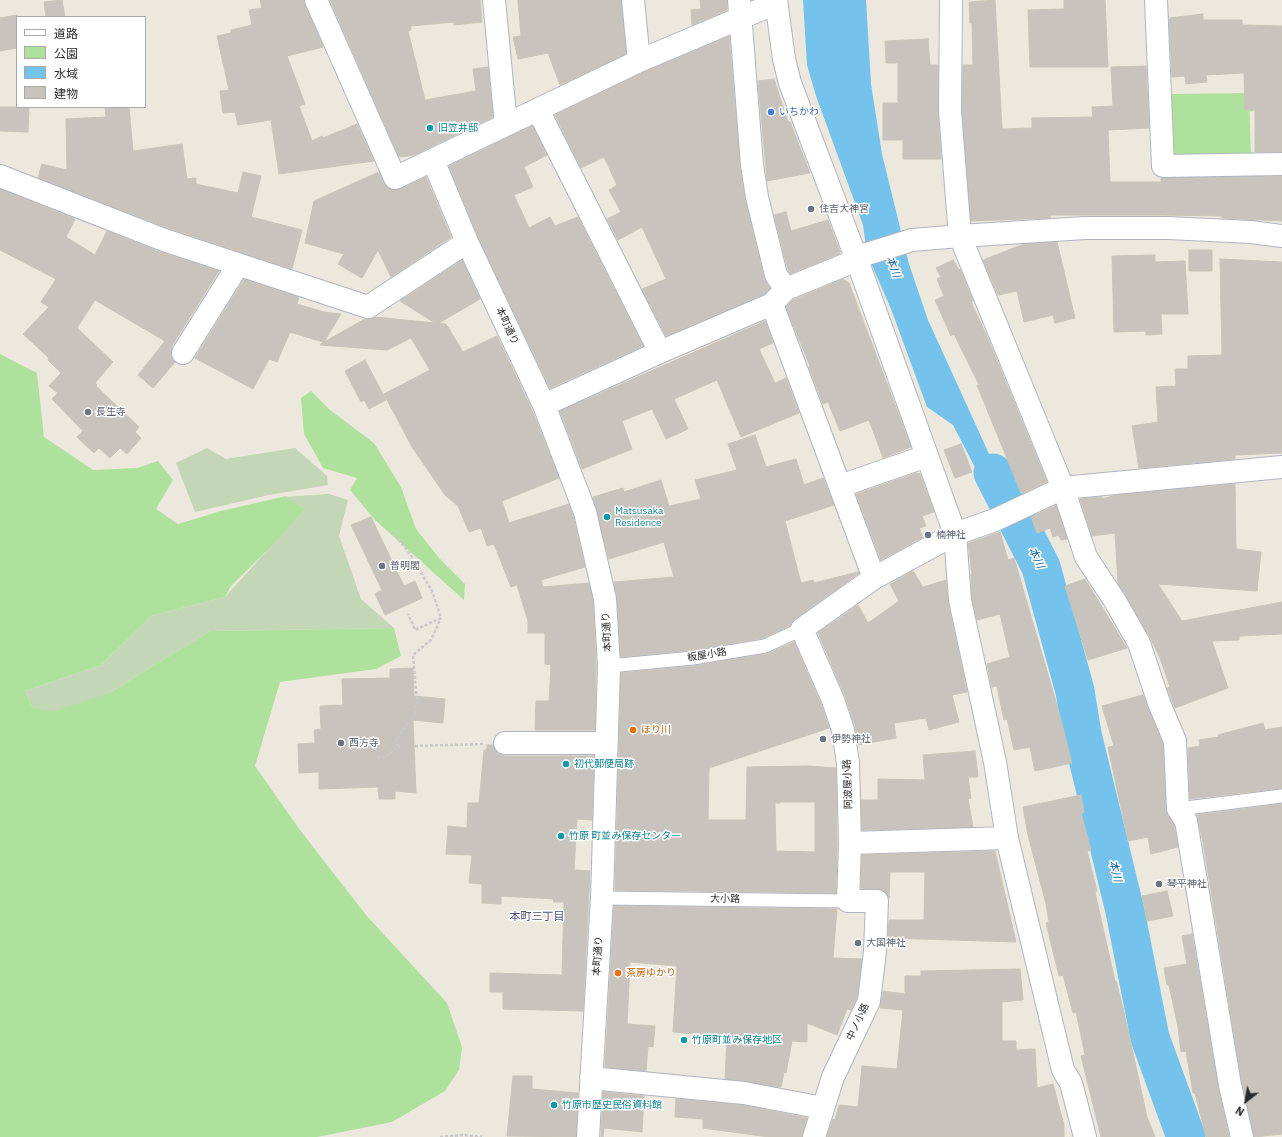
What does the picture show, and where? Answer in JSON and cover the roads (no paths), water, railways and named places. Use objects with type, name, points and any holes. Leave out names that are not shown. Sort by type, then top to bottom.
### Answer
[{"type":"street","points":[[316,0],[395,178],[639,61],[740,10],[776,1],[784,59],[790,83],[862,257],[927,456],[955,534],[960,600],[995,762],[1007,838],[1063,1070],[1071,1084],[1084,1137]]},
{"type":"street","points":[[494,0],[506,125]]},
{"type":"street","points":[[633,0],[639,61]]},
{"type":"street","points":[[951,0],[950,111],[960,236],[1063,488],[1086,557],[1115,601],[1139,643],[1158,704],[1175,740],[1178,809],[1186,822],[1230,1085],[1242,1137]]},
{"type":"street","points":[[1156,0],[1163,166],[1282,164]]},
{"type":"street","points":[[740,10],[750,144],[757,197],[776,275],[779,297],[840,486],[874,578]]},
{"type":"street","points":[[538,110],[660,352]]},
{"type":"street","name":"本町通り","points":[[433,160],[467,242],[544,405],[586,512],[605,599],[609,666],[602,898],[588,1137]]},
{"type":"street","points":[[0,176],[164,240],[368,308],[467,242]]},
{"type":"street","points":[[544,405],[779,297],[862,257],[912,240],[1093,228],[1228,231],[1282,236]]},
{"type":"street","points":[[183,354],[238,265]]},
{"type":"street","points":[[840,486],[927,456]]},
{"type":"street","points":[[802,629],[874,578],[955,534],[995,520],[1063,488],[1282,467]]},
{"type":"street","name":"阿波屋小路","points":[[802,629],[833,700],[843,730],[848,763],[850,843],[848,901]]},
{"type":"street","points":[[505,743],[606,743]]},
{"type":"street","points":[[850,843],[1007,838]]},
{"type":"street","name":"中ノ小路","points":[[814,1137],[833,1077],[869,1000],[876,951],[877,901],[848,901]]},
{"type":"street","points":[[591,1078],[744,1092],[822,1108]]},
{"type":"lane","name":"板屋小路","points":[[609,666],[694,658],[765,646],[802,629]]},
{"type":"lane","points":[[1178,809],[1282,796]]},
{"type":"lane","name":"大小路","points":[[602,898],[848,901]]},
{"type":"water","points":[[803,0],[866,0],[871,84],[882,154],[909,264],[928,320],[1010,500],[995,506],[953,425],[927,407],[891,309],[867,254],[863,225],[816,96],[807,65]]},
{"type":"waterway","name":"本川","points":[[993,473],[1041,567],[1075,691],[1082,734],[1125,911],[1150,1038],[1186,1137]]},
{"type":"place","name":"いちかわ","points":[[771,112]]},
{"type":"place","name":"旧笠井邸","points":[[430,128]]},
{"type":"place","name":"住吉大神宮","points":[[811,209]]},
{"type":"place","name":"長生寺","points":[[88,412]]},
{"type":"place","name":"Matsusaka Residence","points":[[607,517]]},
{"type":"place","name":"楠神社","points":[[928,535]]},
{"type":"place","name":"普明閣","points":[[382,566]]},
{"type":"place","name":"ほり川","points":[[633,730]]},
{"type":"place","name":"伊勢神社","points":[[823,739]]},
{"type":"place","name":"西方寺","points":[[341,743]]},
{"type":"place","name":"初代郵便局跡","points":[[566,764]]},
{"type":"place","name":"竹原 町並み保存センター","points":[[561,836]]},
{"type":"place","name":"琴平神社","points":[[1159,884]]},
{"type":"place","name":"大国神社","points":[[858,943]]},
{"type":"place","name":"茶房ゆかり","points":[[618,973]]},
{"type":"place","name":"竹原町並み保存地区","points":[[684,1040]]},
{"type":"place","name":"竹原市歴史民俗資料館","points":[[554,1105]]},
{"type":"district","name":"本町三丁目","points":[[537,917]]}]
